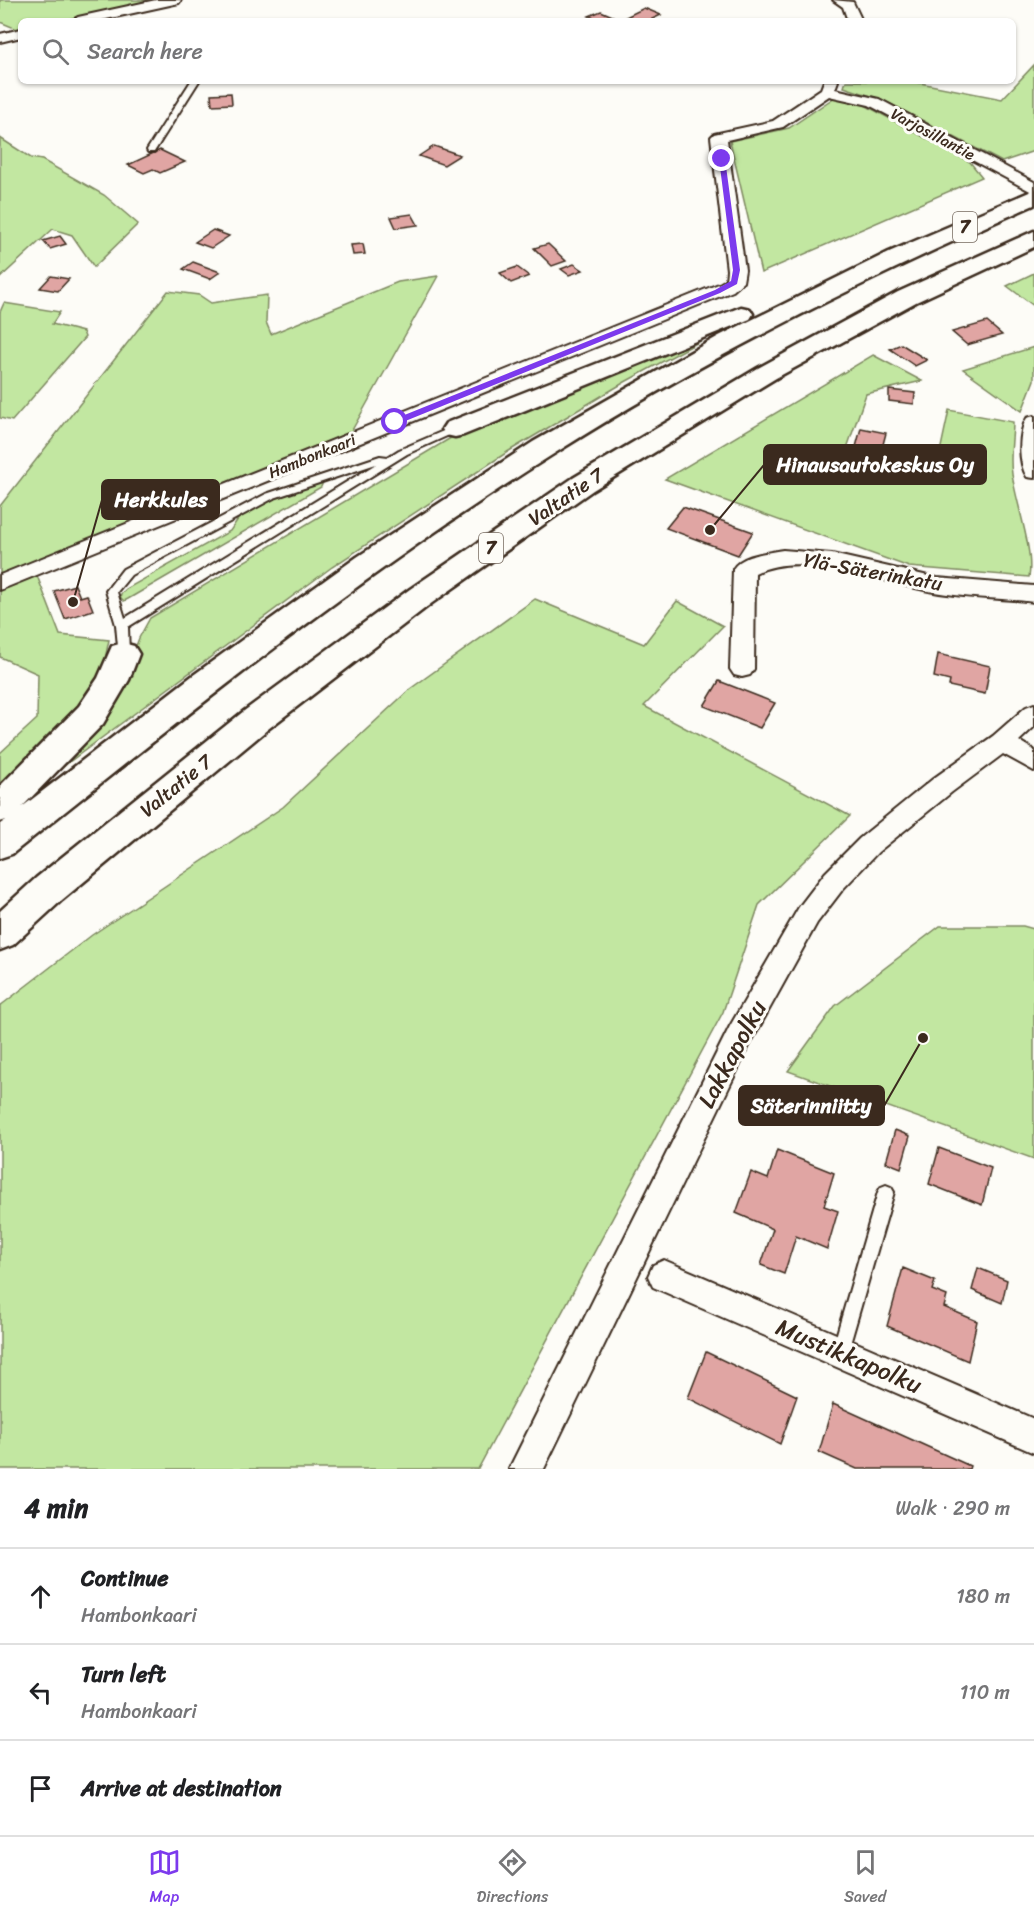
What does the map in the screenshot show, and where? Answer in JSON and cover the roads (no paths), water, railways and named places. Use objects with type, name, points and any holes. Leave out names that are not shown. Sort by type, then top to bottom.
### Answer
[{"type":"highway","name":"7","points":[[0,844],[203,684],[367,564],[543,448],[728,341],[897,256],[1034,197]]},
{"type":"highway","name":"Valtatie 7","points":[[0,934],[49,889],[256,720],[421,596],[584,484],[767,373],[907,297],[1034,238]]},
{"type":"highway","points":[[455,429],[816,284],[897,256]]},
{"type":"highway","points":[[0,808],[91,715],[113,681],[123,639]]},
{"type":"street","points":[[105,18],[174,0]]},
{"type":"street","points":[[840,0],[848,5],[855,18]]},
{"type":"street","points":[[0,38],[18,34]]},
{"type":"street","name":"Varjosillantie","points":[[829,86],[874,102],[1034,188]]},
{"type":"street","name":"Hambonkaari","points":[[0,583],[727,287],[734,282],[736,270],[719,137],[778,124],[829,86]]},
{"type":"street","points":[[1034,422],[1030,449],[1034,472]]},
{"type":"street","name":"Ylä-Säterinkatu","points":[[742,669],[744,568],[754,561],[773,558],[831,561],[924,583],[1034,594]]},
{"type":"street","name":"Lakkapolku","points":[[526,1469],[740,1035],[808,915],[834,881],[869,845],[1002,742],[1034,713]]},
{"type":"street","points":[[1002,742],[1034,762]]},
{"type":"street","name":"Mustikkapolku","points":[[664,1276],[1034,1436]]},
{"type":"lane","points":[[151,150],[193,84]]},
{"type":"lane","points":[[403,452],[123,639],[111,591],[127,572],[270,496],[403,452],[455,429]]},
{"type":"lane","points":[[839,1352],[886,1192]]},
{"type":"place","name":"Hinausautokeskus Oy","points":[[710,530]]},
{"type":"place","name":"Herkkules","points":[[73,602]]},
{"type":"place","name":"Säterinniitty","points":[[923,1038]]}]
